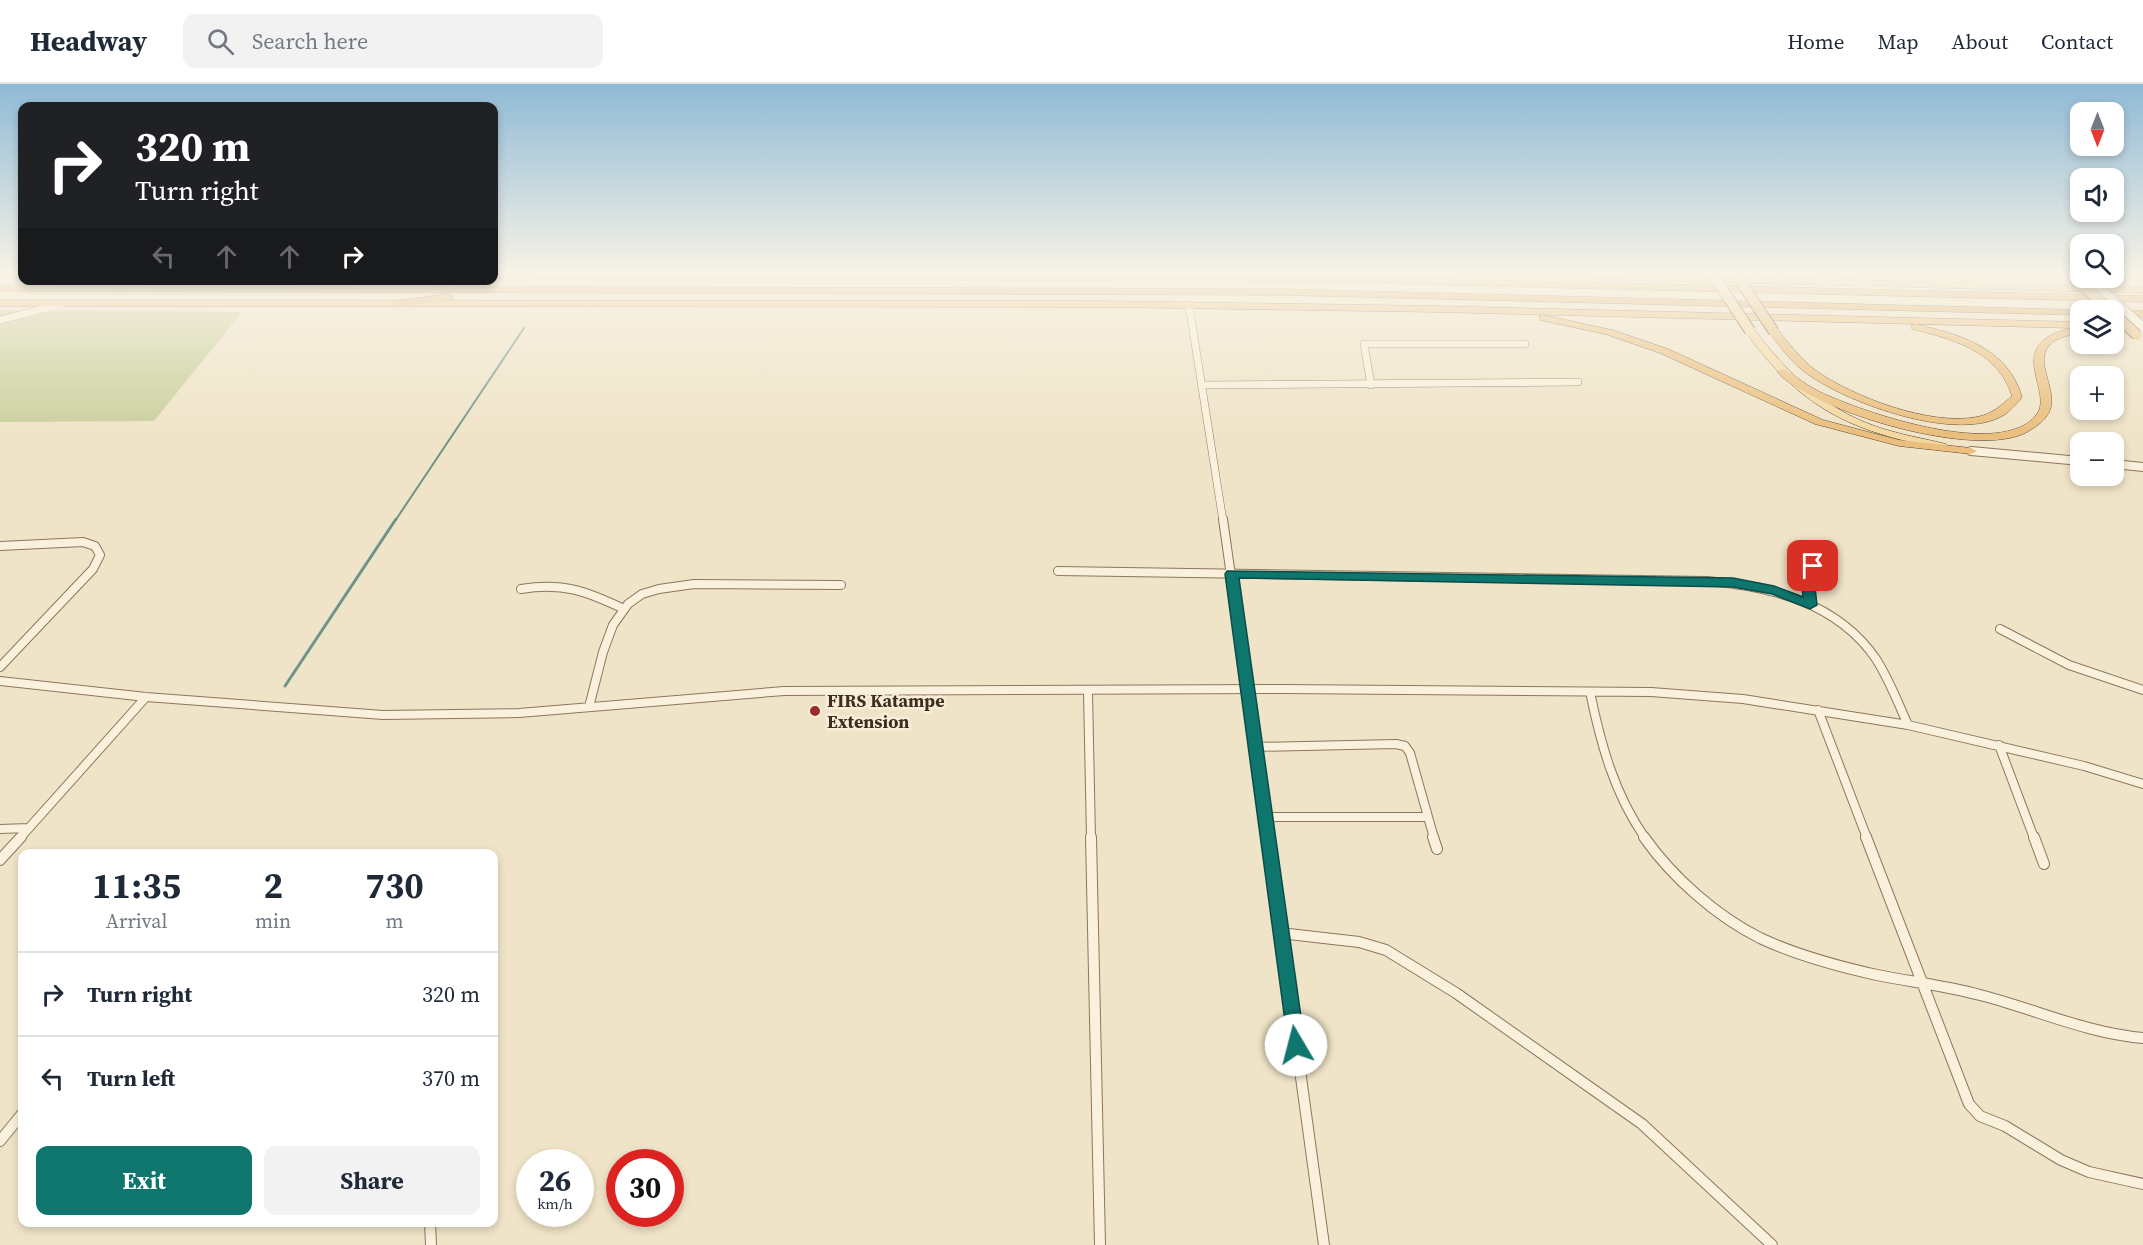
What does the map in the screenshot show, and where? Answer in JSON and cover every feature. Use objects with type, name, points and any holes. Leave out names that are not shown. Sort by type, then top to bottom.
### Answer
[{"type":"highway","points":[[1583,327],[1608,332],[1664,351],[1819,422],[1899,443],[1971,451]]},
{"type":"highway","points":[[1771,327],[1788,351],[1819,377],[1890,410],[1943,420],[1968,421],[2001,413],[2012,406],[2017,397],[2012,377],[1994,360],[1965,343],[1913,327]]},
{"type":"highway","points":[[2124,329],[2141,333]]},
{"type":"highway","points":[[1782,372],[1823,397],[1899,425],[1966,436],[2006,434],[2022,430],[2034,423],[2045,408],[2046,399],[2037,361],[2044,347],[2060,335],[2070,332]]},
{"type":"main road","points":[[1747,327],[1769,359],[1814,401],[1858,424],[1909,440],[1971,451]]},
{"type":"street","points":[[1193,327],[1232,574],[1324,1245]]},
{"type":"street","points":[[1371,385],[1363,346],[1368,343],[1525,345]]},
{"type":"street","points":[[1203,385],[1578,382]]},
{"type":"street","points":[[1971,451],[2070,460]]},
{"type":"street","points":[[2124,465],[2143,467]]},
{"type":"street","points":[[0,546],[83,542],[95,546],[101,555],[100,561],[93,569],[0,667]]},
{"type":"street","points":[[1810,605],[1808,578],[1818,555]]},
{"type":"street","points":[[1058,571],[1733,582],[1774,590],[1810,605],[1838,622],[1869,649],[1886,676],[1908,724]]},
{"type":"street","points":[[521,589],[544,584],[570,586],[588,591],[624,609]]},
{"type":"street","points":[[589,707],[614,623],[628,603],[641,596],[674,586],[841,585]]},
{"type":"street","points":[[2000,628],[2037,652],[2104,680],[2143,690]]},
{"type":"street","points":[[0,681],[146,697],[383,715],[507,713],[784,691],[1248,690],[1590,692],[1696,695],[1908,724],[1999,745],[2143,784]]},
{"type":"street","points":[[1089,692],[1100,1245]]},
{"type":"street","points":[[1590,692],[1600,744],[1618,793],[1634,825],[1663,862],[1719,913],[1759,938],[1837,964],[1981,995],[2090,1028],[2143,1038]]},
{"type":"street","points":[[0,860],[146,697]]},
{"type":"street","points":[[1818,710],[1969,1104],[1980,1116],[2005,1126],[2061,1160],[2089,1172],[2143,1184]]},
{"type":"street","points":[[1254,747],[1396,744],[1405,746],[1410,753],[1437,849]]},
{"type":"street","points":[[1999,745],[2044,864]]},
{"type":"street","points":[[1264,817],[1428,817]]},
{"type":"street","points":[[0,829],[28,828]]},
{"type":"street","points":[[1280,933],[1359,942],[1386,950],[1456,993],[1642,1124],[1773,1245]]},
{"type":"street","points":[[0,1141],[18,1119]]},
{"type":"street","points":[[430,1227],[431,1245]]},
{"type":"green space","points":[[0,327],[230,327],[154,421],[0,422]]},
{"type":"waterway","points":[[395,521],[524,328]]},
{"type":"waterway","points":[[285,686],[396,519]]},
{"type":"place","name":"FIRS Katampe Extension","points":[[815,711]]},
{"type":"route","points":[[1296,1045],[1232,574],[1733,582],[1774,590],[1810,605],[1808,578],[1813,566]]}]
